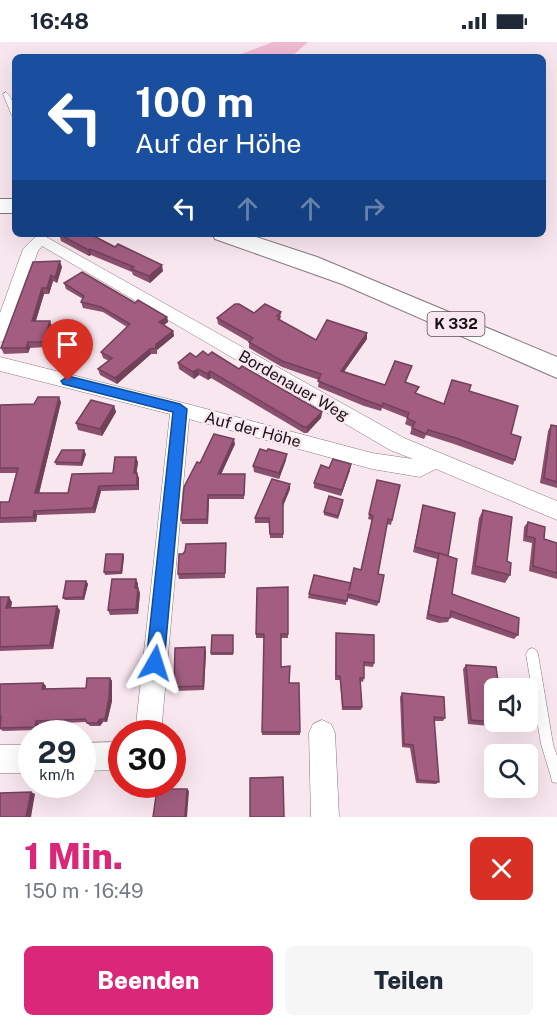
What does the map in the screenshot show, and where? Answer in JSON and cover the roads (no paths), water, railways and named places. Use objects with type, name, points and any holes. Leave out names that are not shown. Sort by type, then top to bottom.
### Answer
[{"type":"main road","name":"K 332","points":[[234,237],[355,280],[557,368]]},
{"type":"street","name":"Bordenauer Weg","points":[[0,336],[31,249],[41,239],[397,444],[557,511]]},
{"type":"street","name":"Auf der Höhe","points":[[0,364],[180,409],[372,461],[420,469],[435,459]]},
{"type":"street","points":[[149,720],[180,409]]},
{"type":"street","points":[[322,733],[325,817]]},
{"type":"street","points":[[0,759],[18,759]]},
{"type":"lane","points":[[6,94],[12,109]]},
{"type":"lane","points":[[532,654],[547,744],[557,777]]}]
